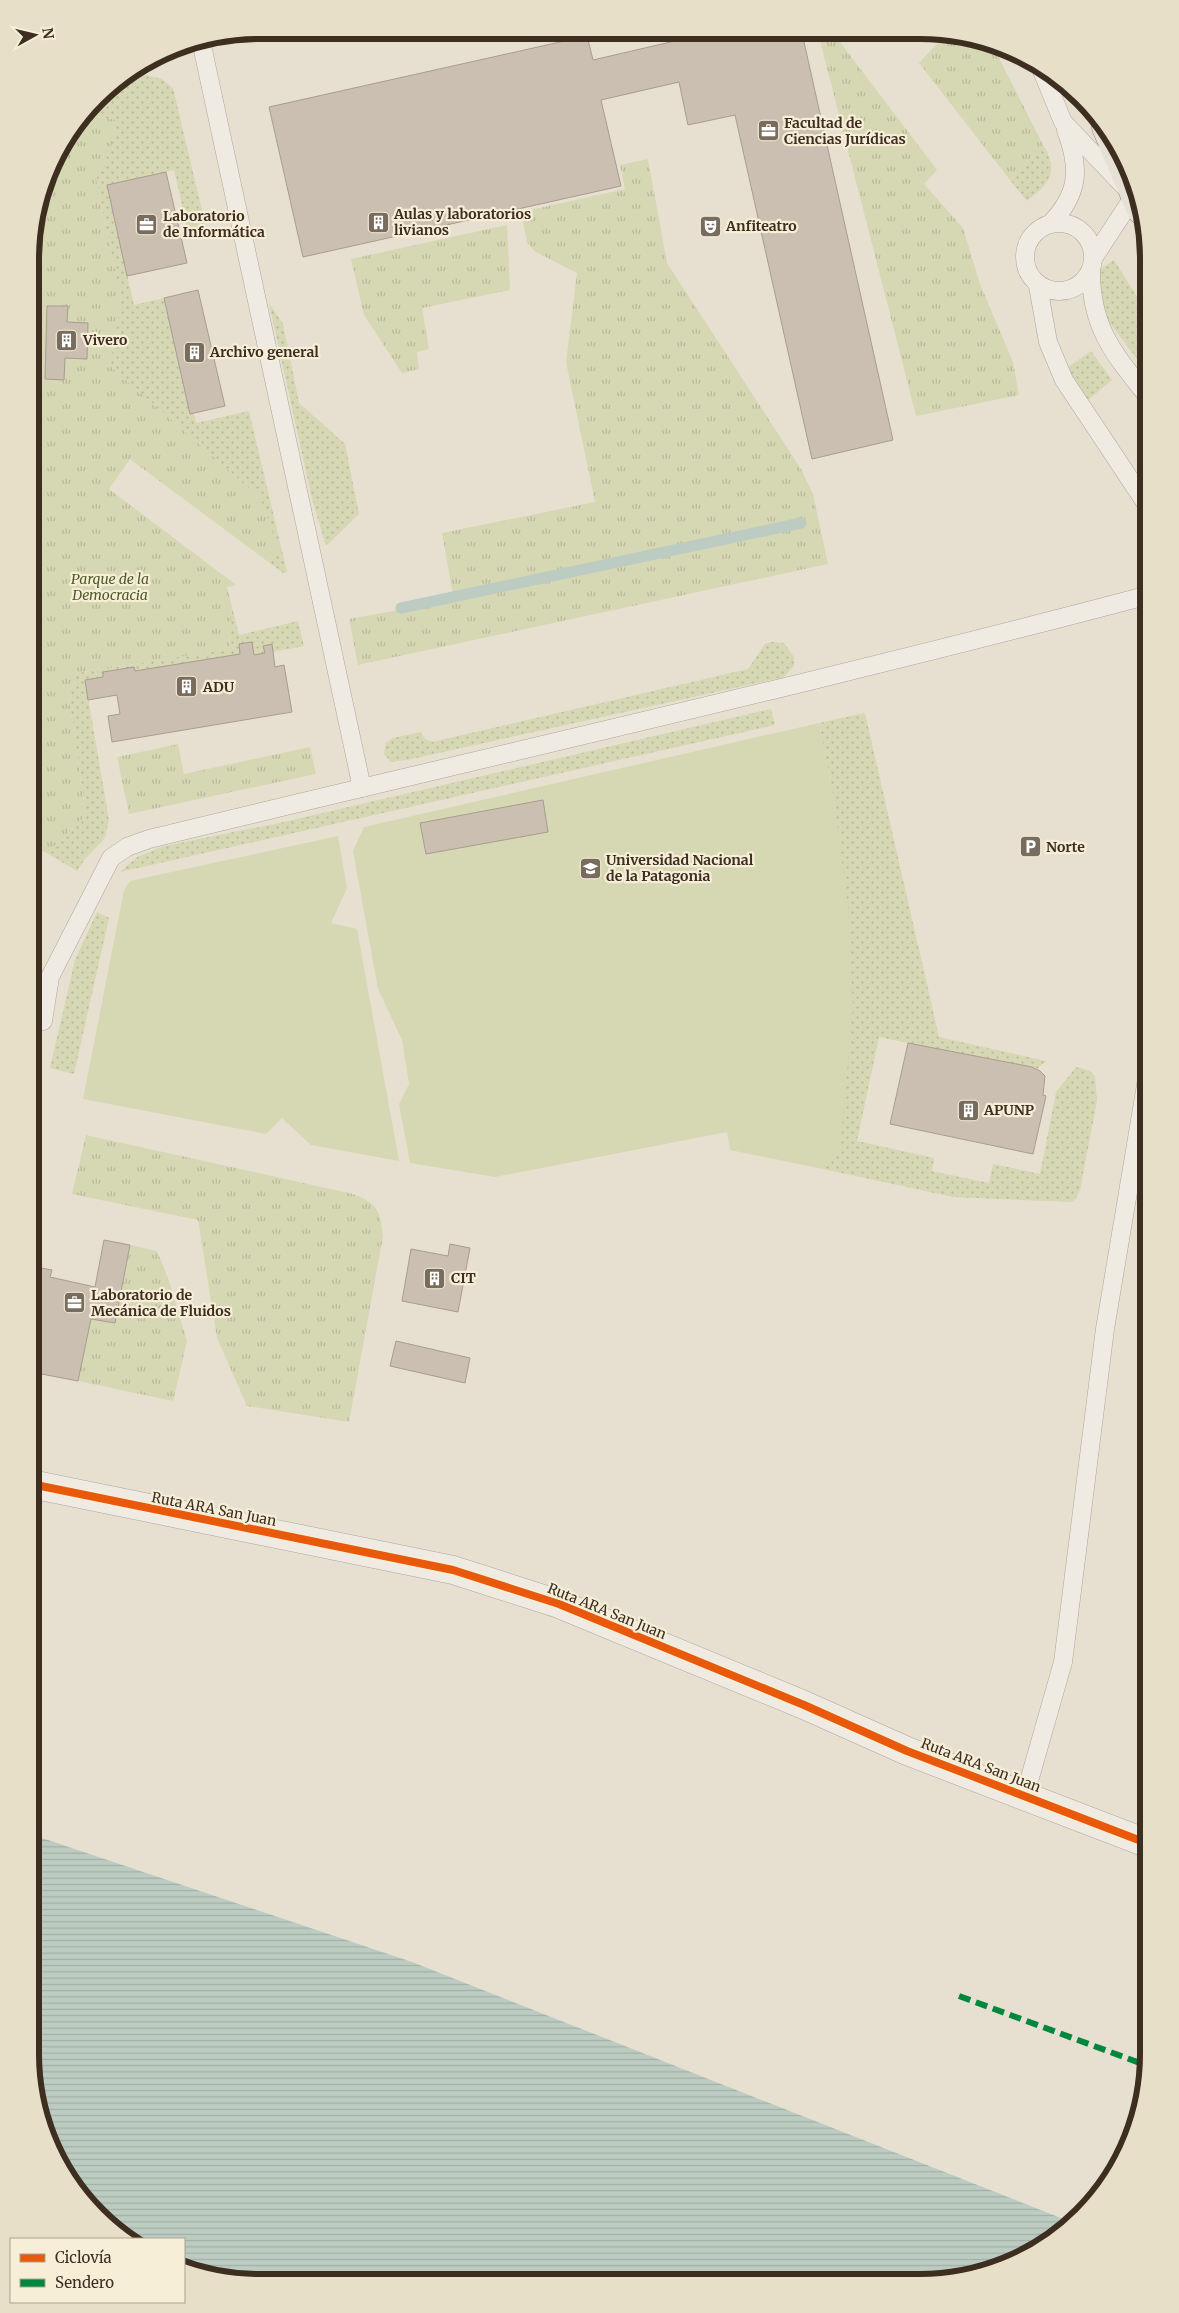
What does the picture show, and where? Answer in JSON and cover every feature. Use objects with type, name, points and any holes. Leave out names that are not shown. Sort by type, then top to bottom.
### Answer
[{"type":"street","name":"Ruta ARA San Juan","points":[[39,1486],[314,1541],[471,1576],[559,1604],[804,1705],[907,1751],[1140,1841]]},
{"type":"lane","points":[[202,46],[362,788]]},
{"type":"lane","points":[[1045,78],[1074,150],[1077,170],[1065,205],[1050,224]]},
{"type":"lane","points":[[1063,122],[1130,192]]},
{"type":"lane","points":[[1038,286],[1052,292],[1068,291],[1081,284],[1092,264],[1134,206]]},
{"type":"lane","points":[[1140,386],[1099,328],[1091,291],[1092,264],[1090,241],[1080,229],[1066,223],[1050,224],[1036,231],[1027,243],[1024,258],[1028,273],[1038,286],[1048,342],[1054,360],[1064,380],[1140,495]]},
{"type":"lane","points":[[39,1020],[43,1021],[50,977],[111,858],[127,848],[149,839],[852,672],[1140,597]]},
{"type":"lane","points":[[1025,1795],[1063,1662],[1105,1329],[1140,1121]]},
{"type":"green space","points":[[820,39],[838,39],[937,170],[924,184],[963,228],[980,284],[1013,362],[1019,395],[916,416]]},
{"type":"green space","points":[[941,40],[977,46],[996,52],[1043,145],[1010,180],[919,63]]},
{"type":"green space","points":[[140,74],[162,79],[173,88],[206,227],[188,231],[174,170],[107,185],[134,305],[164,298],[190,413],[194,413],[196,423],[249,411],[287,572],[283,573],[267,561],[279,548],[260,498],[110,366],[121,299],[96,179],[111,148],[116,120],[92,115],[114,93]]},
{"type":"green space","name":"Parque de la Democracia","points":[[92,115],[116,120],[111,148],[96,179],[121,299],[110,366],[260,498],[279,548],[267,561],[130,459],[109,489],[236,585],[227,587],[232,607],[229,649],[77,673],[69,698],[86,815],[50,850],[39,850],[39,245],[43,216],[50,188],[68,149]]},
{"type":"green space","points":[[1043,145],[1051,163],[1050,177],[1041,189],[1027,201],[1010,180]]},
{"type":"green space","points":[[648,159],[667,263],[801,469],[813,494],[828,564],[358,665],[349,619],[454,600],[442,533],[595,502],[566,362],[577,273],[534,251],[527,242],[521,212],[625,189],[620,165]]},
{"type":"green space","points":[[507,225],[510,290],[422,308],[429,349],[417,352],[419,369],[402,373],[364,315],[351,259]]},
{"type":"green space","points":[[1114,260],[1140,302],[1140,356],[1137,359],[1104,315],[1096,276],[1099,270]]},
{"type":"green space","points":[[269,303],[283,324],[299,403],[345,444],[359,514],[326,546],[312,499]]},
{"type":"green space","points":[[1091,351],[1112,380],[1087,401],[1064,370]]},
{"type":"green space","points":[[232,607],[239,635],[298,621],[304,646],[273,652],[271,644],[264,646],[265,653],[254,655],[252,642],[239,644],[240,654],[135,671],[134,668],[103,672],[103,677],[85,680],[109,820],[105,838],[85,859],[77,871],[43,851],[39,851],[50,850],[86,815],[69,698],[77,673],[229,649]]},
{"type":"green space","points":[[771,642],[784,643],[794,657],[794,666],[784,677],[407,760],[391,762],[384,754],[386,743],[393,738],[421,732],[425,739],[432,742],[748,669],[765,644]]},
{"type":"green space","points":[[771,709],[775,725],[120,872],[137,857],[164,846],[284,822]]},
{"type":"green space","points":[[865,713],[939,1037],[1046,1061],[1037,1069],[879,1037],[857,1141],[934,1158],[932,1171],[989,1183],[993,1164],[1040,1174],[1056,1092],[1076,1067],[1090,1071],[1095,1076],[1097,1101],[1080,1190],[1076,1199],[1071,1202],[953,1197],[823,1169],[840,1149],[835,806],[819,723]]},
{"type":"green space","points":[[819,723],[835,806],[848,908],[853,1007],[840,1149],[823,1169],[730,1150],[727,1132],[495,1177],[410,1163],[399,1104],[409,1084],[402,1040],[378,989],[353,851],[364,827]]},
{"type":"green space","points":[[178,744],[184,774],[310,747],[316,774],[129,814],[117,757]]},
{"type":"green space","points":[[338,836],[347,888],[331,923],[357,929],[399,1161],[311,1145],[282,1118],[266,1134],[83,1099],[124,890],[130,881]]},
{"type":"green space","points":[[97,912],[109,918],[74,1074],[50,1068],[75,960]]},
{"type":"green space","points":[[86,1135],[353,1194],[373,1205],[381,1220],[383,1236],[349,1422],[247,1406],[217,1338],[198,1220],[72,1194]]},
{"type":"green space","points":[[130,1245],[157,1251],[168,1278],[187,1341],[173,1401],[78,1381],[91,1319],[115,1323]]},
{"type":"shaded area","points":[[39,1837],[412,1962],[1065,2220],[1030,2245],[991,2263],[963,2270],[934,2274],[245,2274],[216,2270],[185,2262],[185,2238],[138,2238],[103,2210],[84,2188],[68,2164],[50,2125],[43,2097],[39,2068]]},
{"type":"building","name":"Aulas y laboratorios livianos","points":[[574,39],[588,39],[593,60],[683,39],[803,39],[893,440],[812,459],[735,115],[688,125],[679,82],[601,100],[621,186],[303,257],[269,107]]},
{"type":"building","name":"Laboratorio de Informática","points":[[166,172],[187,263],[127,276],[107,185]]},
{"type":"building","name":"Archivo general","points":[[198,290],[225,406],[190,414],[164,298]]},
{"type":"building","name":"Vivero","points":[[47,306],[68,306],[67,322],[88,323],[87,359],[65,358],[64,380],[45,379]]},
{"type":"building","name":"ADU","points":[[252,642],[254,655],[265,653],[263,646],[272,644],[275,667],[284,665],[292,712],[112,742],[108,716],[120,714],[117,695],[88,700],[85,680],[103,677],[103,672],[134,667],[135,671],[240,654],[239,644]]},
{"type":"building","points":[[543,800],[548,832],[426,854],[420,823]]},
{"type":"building","name":"APUNP","points":[[908,1043],[1032,1067],[1040,1071],[1045,1076],[1043,1095],[1046,1096],[1033,1154],[890,1124]]},
{"type":"building","name":"Laboratorio de Mecánica de Fluidos","points":[[104,1240],[130,1245],[115,1323],[91,1319],[78,1381],[39,1374],[39,1268],[52,1270],[50,1277],[95,1287]]},
{"type":"building","name":"CIT","points":[[450,1244],[470,1248],[458,1312],[402,1301],[411,1249],[448,1256]]},
{"type":"building","points":[[396,1341],[470,1358],[465,1383],[390,1366]]},
{"type":"waterway","points":[[401,608],[801,523]]},
{"type":"marked path","points":[[959,1996],[1140,2063]]},
{"type":"cycle path","points":[[39,1486],[453,1570],[559,1604],[804,1705],[907,1751],[1140,1841]]},
{"type":"place","name":"Facultad de Ciencias Jurídicas","points":[[768,131]]},
{"type":"place","name":"Aulas y laboratorios livianos","points":[[378,222]]},
{"type":"place","name":"Laboratorio de Informática","points":[[147,224]]},
{"type":"place","name":"Anfiteatro","points":[[710,226]]},
{"type":"place","name":"Vivero","points":[[67,340]]},
{"type":"place","name":"Archivo general","points":[[194,352]]},
{"type":"place","name":"ADU","points":[[187,687]]},
{"type":"place","name":"Norte","points":[[1030,847]]},
{"type":"place","name":"Universidad Nacional de la Patagonia","points":[[590,868]]},
{"type":"place","name":"APUNP","points":[[968,1110]]},
{"type":"place","name":"CIT","points":[[435,1278]]},
{"type":"place","name":"Laboratorio de Mecánica de Fluidos","points":[[75,1303]]}]
